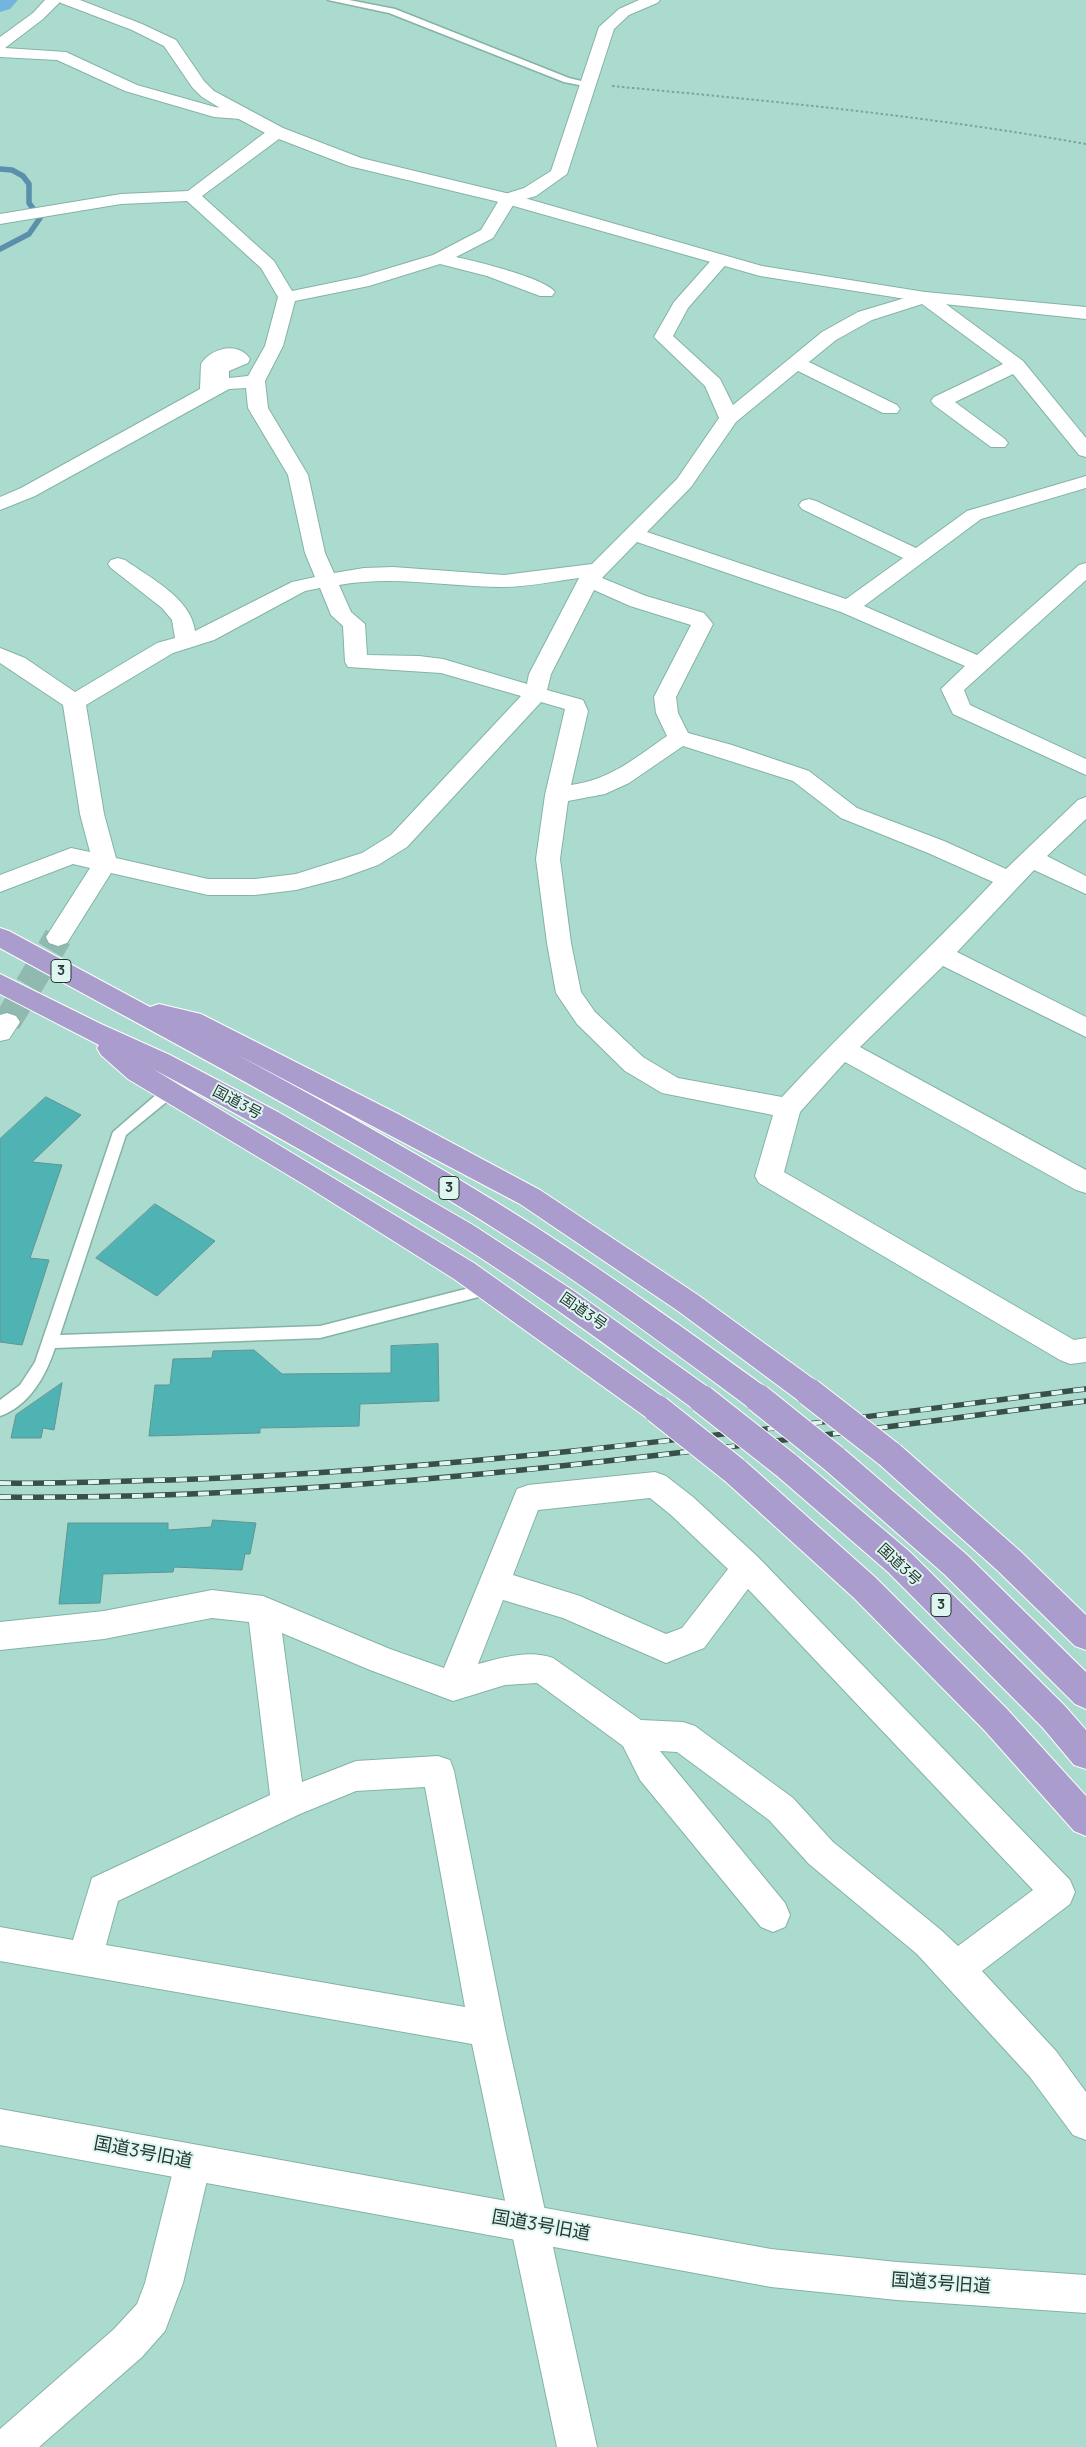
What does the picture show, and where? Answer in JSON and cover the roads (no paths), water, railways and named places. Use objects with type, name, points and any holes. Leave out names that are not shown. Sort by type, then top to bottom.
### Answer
[{"type":"highway","name":"3","points":[[0,937],[294,1098],[490,1212],[599,1282],[758,1398],[834,1459],[955,1564],[1086,1694]]},
{"type":"highway","name":"国道3号","points":[[0,983],[92,1032],[161,1062],[260,1115],[463,1233],[564,1299],[702,1399],[787,1466],[899,1562],[1054,1717],[1086,1754]]},
{"type":"highway","points":[[123,1005],[192,1020],[390,1121],[530,1197],[688,1303],[890,1454],[1009,1561],[1086,1636]]},
{"type":"highway","points":[[92,1032],[137,1072],[330,1187],[464,1271],[657,1409],[735,1471],[866,1588],[996,1720],[1086,1820]]},
{"type":"street","points":[[0,44],[38,16],[54,0]]},
{"type":"street","points":[[66,0],[137,27],[170,43],[198,84],[208,94],[241,114],[277,132],[355,162],[508,199],[760,271],[925,297],[1086,313]]},
{"type":"street","points":[[508,199],[530,192],[559,174],[607,27],[624,12],[652,0]]},
{"type":"street","points":[[0,52],[60,55],[131,88],[214,112],[241,114]]},
{"type":"street","points":[[0,219],[121,199],[169,195],[192,196],[277,132]]},
{"type":"street","points":[[192,196],[268,265],[287,297],[274,346],[255,381],[258,408],[298,475],[315,554],[329,580],[342,615],[354,624],[356,662],[419,663],[443,666],[535,695],[576,705],[577,711],[558,795],[548,859],[559,943],[569,993],[586,1018],[634,1064],[671,1086],[788,1108]]},
{"type":"street","points":[[287,297],[363,282],[439,259],[487,234],[504,209],[508,199]]},
{"type":"street","points":[[439,259],[480,267],[508,276],[546,292]]},
{"type":"street","points":[[720,261],[680,306],[663,337],[713,383],[729,418]]},
{"type":"street","points":[[0,884],[71,856],[208,887],[255,887],[296,882],[334,872],[370,859],[399,841],[535,695],[540,674],[592,575],[684,483],[729,418],[829,336],[865,316],[925,297]]},
{"type":"street","points":[[925,297],[1016,365],[1080,431],[1086,451]]},
{"type":"street","points":[[796,363],[890,408]]},
{"type":"street","points":[[998,443],[941,401],[1016,365]]},
{"type":"street","points":[[0,504],[28,492],[215,389],[255,381]]},
{"type":"street","points":[[849,607],[974,515],[1086,482]]},
{"type":"street","points":[[809,505],[918,557]]},
{"type":"street","points":[[632,534],[849,607],[979,664]]},
{"type":"street","points":[[118,564],[170,603],[183,619],[186,641]]},
{"type":"street","points":[[1086,569],[952,689],[961,709],[1086,768]]},
{"type":"street","points":[[74,702],[165,648],[238,620],[299,586],[364,574],[393,573],[504,581],[592,575],[638,601],[696,618],[702,624],[665,697],[667,713],[679,738],[724,750],[801,776],[849,813],[936,847],[1009,880]]},
{"type":"street","points":[[0,655],[17,663],[74,702],[92,814],[105,863],[58,937]]},
{"type":"street","points":[[558,795],[598,789],[621,778],[679,738]]},
{"type":"street","points":[[1086,806],[1031,858],[940,954],[842,1049],[788,1108],[769,1176],[1070,1352],[1086,1350]]},
{"type":"street","points":[[1031,858],[1086,886]]},
{"type":"street","points":[[940,954],[1086,1028]]},
{"type":"street","points":[[842,1049],[1086,1183]]},
{"type":"street","points":[[453,1686],[496,1584],[528,1498],[654,1485],[682,1506],[747,1567],[1058,1892],[956,1969]]},
{"type":"street","points":[[496,1584],[570,1606],[666,1649],[693,1638],[747,1567]]},
{"type":"street","points":[[0,1636],[104,1624],[212,1604],[263,1610],[381,1660],[453,1686],[505,1671],[542,1668],[635,1735],[652,1769],[773,1915]]},
{"type":"street","points":[[263,1610],[288,1803]]},
{"type":"street","points":[[635,1735],[683,1736],[781,1809],[821,1853],[929,1942],[956,1969],[1043,2064],[1086,2122]]},
{"type":"street","points":[[85,1960],[104,1890],[288,1803],[356,1776],[438,1770],[487,2029],[577,2447]]},
{"type":"street","points":[[0,1944],[487,2029]]},
{"type":"street","name":"国道3号旧道","points":[[0,2127],[771,2268],[897,2281],[1086,2294]]},
{"type":"street","points":[[9,2447],[128,2343],[151,2318],[164,2283],[193,2163]]},
{"type":"lane","points":[[332,0],[392,11],[567,80],[589,84]]},
{"type":"lane","points":[[0,1409],[20,1396],[35,1381],[51,1342],[120,1132],[170,1092]]},
{"type":"lane","points":[[51,1342],[320,1332],[489,1289]]},
{"type":"waterway","points":[[0,3],[3,0]]},
{"type":"waterway","points":[[0,169],[12,170],[23,176],[29,184],[29,203],[40,218],[29,234],[0,249]]},
{"type":"tunnel","points":[[7,1022],[58,937]]},
{"type":"railway","points":[[0,1483],[170,1480],[400,1467],[629,1445],[1086,1389]]},
{"type":"railway","points":[[0,1497],[136,1496],[273,1490],[409,1481],[680,1453],[1086,1401]]}]
